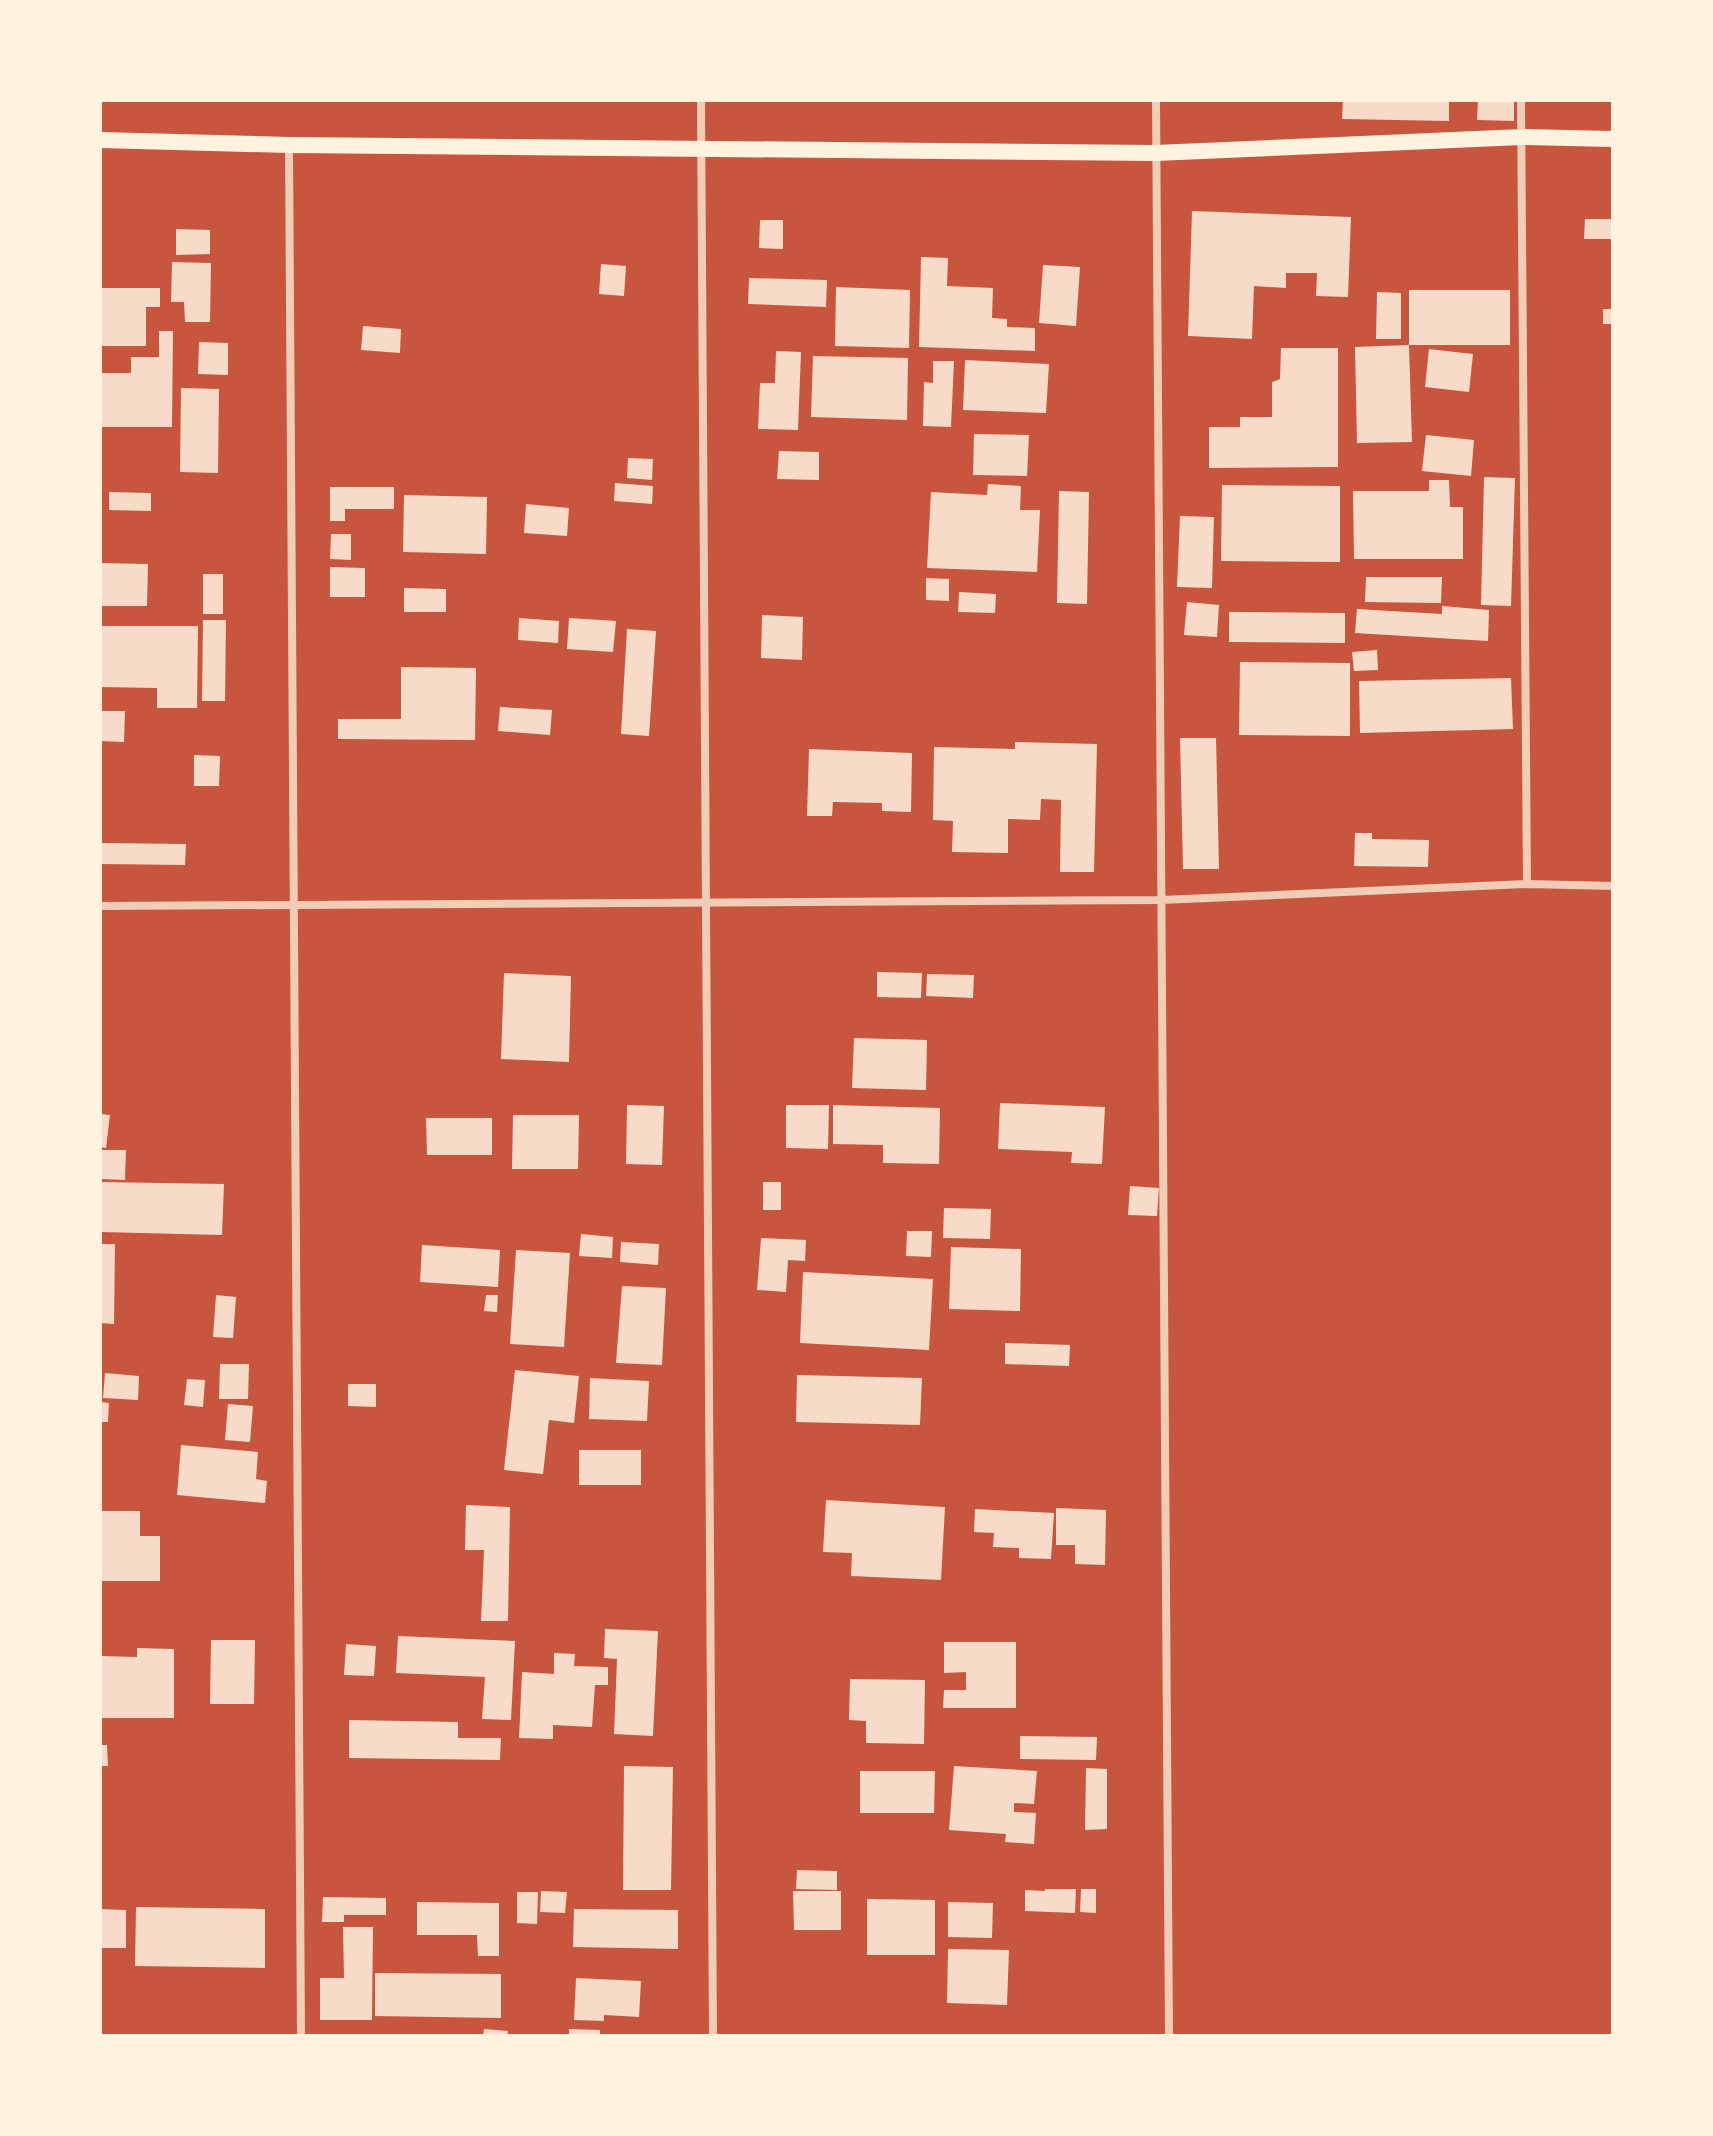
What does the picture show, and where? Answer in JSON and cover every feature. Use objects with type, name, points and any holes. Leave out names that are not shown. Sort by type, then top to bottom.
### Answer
[{"type":"main road","points":[[100,140],[289,145],[1156,153],[1522,137],[1613,139]]},
{"type":"street","points":[[701,100],[713,2036]]},
{"type":"street","points":[[1156,100],[1169,2036]]},
{"type":"street","points":[[1521,100],[1527,884]]},
{"type":"street","points":[[289,145],[301,2036]]},
{"type":"street","points":[[100,906],[1161,900],[1527,884],[1613,886]]},
{"type":"building","points":[[1343,100],[1449,100],[1449,121],[1342,119]]},
{"type":"building","points":[[1478,100],[1514,100],[1514,121],[1477,120]]},
{"type":"building","points":[[1192,211],[1351,217],[1348,297],[1316,296],[1317,273],[1286,273],[1286,288],[1254,286],[1252,339],[1188,336]]},
{"type":"building","points":[[1585,219],[1613,219],[1613,239],[1584,239]]},
{"type":"building","points":[[760,220],[783,220],[783,249],[759,248]]},
{"type":"building","points":[[176,229],[210,230],[210,254],[176,255]]},
{"type":"building","points":[[921,257],[948,258],[947,286],[993,288],[992,318],[1007,319],[1007,327],[1035,328],[1035,351],[919,347]]},
{"type":"building","points":[[172,262],[211,263],[210,322],[185,322],[184,302],[171,302]]},
{"type":"building","points":[[601,264],[626,266],[624,296],[599,294]]},
{"type":"building","points":[[1043,265],[1080,267],[1076,326],[1039,323]]},
{"type":"building","points":[[749,278],[827,280],[826,307],[748,304]]},
{"type":"building","points":[[836,287],[910,290],[909,348],[835,346]]},
{"type":"building","points":[[100,288],[160,288],[160,307],[146,307],[146,346],[100,346]]},
{"type":"building","points":[[1409,290],[1510,290],[1510,345],[1409,345]]},
{"type":"building","points":[[1377,292],[1401,293],[1401,339],[1376,339]]},
{"type":"building","points":[[1603,309],[1613,309],[1613,324],[1603,324]]},
{"type":"building","points":[[363,326],[401,329],[400,353],[361,350]]},
{"type":"building","points":[[159,331],[173,331],[172,427],[100,427],[100,373],[131,373],[131,357],[159,357]]},
{"type":"building","points":[[199,342],[228,343],[228,375],[198,374]]},
{"type":"building","points":[[1409,345],[1412,442],[1357,443],[1355,347]]},
{"type":"building","points":[[1281,348],[1338,348],[1338,467],[1209,468],[1209,427],[1240,427],[1240,417],[1272,417],[1272,382],[1280,379]]},
{"type":"building","points":[[1429,349],[1473,354],[1469,392],[1425,387]]},
{"type":"building","points":[[776,351],[801,352],[798,430],[758,429],[760,383],[775,383]]},
{"type":"building","points":[[813,356],[908,358],[907,420],[811,417]]},
{"type":"building","points":[[965,360],[1049,364],[1046,413],[963,410]]},
{"type":"building","points":[[933,361],[954,361],[951,427],[923,426],[924,382],[933,383]]},
{"type":"building","points":[[181,388],[219,389],[218,473],[180,472]]},
{"type":"building","points":[[974,434],[1029,435],[1027,476],[973,475]]},
{"type":"building","points":[[1426,435],[1474,440],[1471,476],[1422,471]]},
{"type":"building","points":[[779,451],[819,452],[819,480],[777,479]]},
{"type":"building","points":[[628,458],[653,459],[652,480],[627,478]]},
{"type":"building","points":[[1484,477],[1515,478],[1511,606],[1481,605]]},
{"type":"building","points":[[1429,480],[1449,480],[1450,507],[1463,507],[1463,559],[1354,559],[1353,491],[1429,491]]},
{"type":"building","points":[[615,483],[653,486],[652,504],[614,501]]},
{"type":"building","points":[[988,484],[1021,486],[1020,510],[1040,510],[1037,572],[927,568],[931,492],[987,495]]},
{"type":"building","points":[[1222,485],[1340,486],[1340,562],[1221,561]]},
{"type":"building","points":[[330,487],[394,487],[394,509],[345,509],[345,521],[330,521]]},
{"type":"building","points":[[1059,491],[1089,492],[1087,604],[1057,603]]},
{"type":"building","points":[[109,492],[151,493],[151,511],[109,510]]},
{"type":"building","points":[[404,495],[487,497],[486,554],[403,552]]},
{"type":"building","points":[[526,504],[569,508],[567,536],[524,533]]},
{"type":"building","points":[[1180,516],[1214,517],[1212,588],[1177,587]]},
{"type":"building","points":[[331,534],[351,534],[351,560],[330,559]]},
{"type":"building","points":[[100,563],[148,564],[147,606],[100,606]]},
{"type":"building","points":[[330,567],[365,568],[365,597],[330,597]]},
{"type":"building","points":[[203,574],[223,574],[223,614],[203,614]]},
{"type":"building","points":[[1366,577],[1442,577],[1441,603],[1365,602]]},
{"type":"building","points":[[926,578],[949,579],[949,601],[926,600]]},
{"type":"building","points":[[404,588],[446,589],[446,612],[404,612]]},
{"type":"building","points":[[959,592],[996,594],[995,613],[958,612]]},
{"type":"building","points":[[1187,602],[1219,605],[1217,637],[1184,635]]},
{"type":"building","points":[[1442,606],[1489,610],[1488,641],[1355,633],[1357,609],[1442,614]]},
{"type":"building","points":[[1229,612],[1345,613],[1345,643],[1229,642]]},
{"type":"building","points":[[762,615],[803,617],[802,660],[761,658]]},
{"type":"building","points":[[519,618],[559,621],[558,643],[518,640]]},
{"type":"building","points":[[569,618],[616,621],[613,652],[567,649]]},
{"type":"building","points":[[203,620],[226,620],[225,701],[202,701]]},
{"type":"building","points":[[100,626],[198,626],[197,708],[157,708],[157,688],[100,687]]},
{"type":"building","points":[[627,629],[656,631],[649,736],[621,734]]},
{"type":"building","points":[[1377,650],[1378,670],[1354,671],[1352,652]]},
{"type":"building","points":[[1240,662],[1350,663],[1350,736],[1239,735]]},
{"type":"building","points":[[401,667],[476,668],[475,740],[338,739],[338,719],[401,719]]},
{"type":"building","points":[[1511,678],[1513,729],[1360,733],[1359,681]]},
{"type":"building","points":[[500,707],[552,710],[550,735],[498,731]]},
{"type":"building","points":[[100,711],[125,711],[124,742],[100,741]]},
{"type":"building","points":[[1180,738],[1216,738],[1219,869],[1183,869]]},
{"type":"building","points":[[1015,742],[1097,744],[1094,872],[1060,872],[1061,800],[1041,799],[1040,820],[1008,819],[1008,853],[952,852],[953,821],[933,820],[934,747],[1015,749]]},
{"type":"building","points":[[809,749],[912,753],[911,812],[882,811],[882,803],[833,802],[832,816],[807,816]]},
{"type":"building","points":[[194,755],[220,756],[219,786],[194,786]]},
{"type":"building","points":[[1355,833],[1372,833],[1372,839],[1429,840],[1428,867],[1354,866]]},
{"type":"building","points":[[100,843],[186,844],[185,865],[100,864]]},
{"type":"building","points":[[877,972],[922,973],[921,998],[877,997]]},
{"type":"building","points":[[504,973],[571,976],[569,1062],[501,1059]]},
{"type":"building","points":[[927,974],[974,975],[973,998],[926,996]]},
{"type":"building","points":[[854,1038],[927,1040],[926,1090],[852,1088]]},
{"type":"building","points":[[1000,1103],[1105,1107],[1102,1164],[1071,1163],[1072,1152],[998,1149]]},
{"type":"building","points":[[627,1105],[664,1106],[662,1165],[626,1164]]},
{"type":"building","points":[[786,1105],[829,1105],[828,1149],[786,1148]]},
{"type":"building","points":[[833,1105],[940,1108],[939,1164],[883,1163],[883,1145],[833,1144]]},
{"type":"building","points":[[100,1114],[110,1115],[106,1148],[100,1147]]},
{"type":"building","points":[[513,1115],[579,1115],[578,1169],[512,1169]]},
{"type":"building","points":[[426,1118],[492,1118],[492,1155],[427,1155]]},
{"type":"building","points":[[102,1150],[126,1150],[125,1180],[101,1179]]},
{"type":"building","points":[[100,1182],[224,1184],[222,1235],[100,1232]]},
{"type":"building","points":[[763,1182],[781,1182],[781,1210],[763,1210]]},
{"type":"building","points":[[1130,1186],[1159,1188],[1157,1216],[1128,1215]]},
{"type":"building","points":[[944,1208],[991,1209],[990,1239],[943,1238]]},
{"type":"building","points":[[907,1231],[932,1231],[931,1257],[906,1256]]},
{"type":"building","points":[[581,1234],[613,1237],[612,1258],[579,1256]]},
{"type":"building","points":[[761,1238],[806,1240],[805,1261],[788,1260],[786,1292],[757,1290]]},
{"type":"building","points":[[621,1242],[659,1244],[658,1265],[620,1262]]},
{"type":"building","points":[[100,1244],[115,1244],[114,1324],[100,1323]]},
{"type":"building","points":[[422,1245],[500,1250],[498,1287],[420,1282]]},
{"type":"building","points":[[951,1247],[1021,1249],[1020,1311],[949,1309]]},
{"type":"building","points":[[516,1250],[570,1253],[564,1347],[510,1344]]},
{"type":"building","points":[[803,1272],[933,1279],[929,1350],[800,1343]]},
{"type":"building","points":[[622,1286],[666,1288],[662,1365],[616,1363]]},
{"type":"building","points":[[216,1295],[236,1297],[233,1338],[213,1337]]},
{"type":"building","points":[[486,1295],[498,1295],[497,1312],[484,1311]]},
{"type":"building","points":[[1005,1343],[1070,1345],[1069,1366],[1005,1364]]},
{"type":"building","points":[[220,1364],[249,1364],[248,1399],[219,1399]]},
{"type":"building","points":[[515,1370],[579,1376],[574,1423],[549,1420],[543,1474],[504,1470]]},
{"type":"building","points":[[105,1373],[139,1376],[138,1400],[103,1398]]},
{"type":"building","points":[[797,1375],[922,1378],[920,1425],[796,1422]]},
{"type":"building","points":[[590,1378],[649,1381],[647,1421],[589,1419]]},
{"type":"building","points":[[187,1379],[205,1380],[203,1407],[184,1405]]},
{"type":"building","points":[[348,1384],[376,1384],[376,1407],[348,1406]]},
{"type":"building","points":[[100,1402],[109,1403],[108,1422],[100,1422]]},
{"type":"building","points":[[228,1404],[253,1406],[250,1442],[225,1440]]},
{"type":"building","points":[[181,1445],[258,1452],[256,1479],[267,1481],[265,1503],[177,1495]]},
{"type":"building","points":[[579,1450],[641,1450],[641,1485],[579,1485]]},
{"type":"building","points":[[826,1500],[945,1507],[941,1580],[851,1576],[852,1553],[823,1552]]},
{"type":"building","points":[[466,1505],[510,1507],[508,1621],[481,1621],[484,1550],[465,1550]]},
{"type":"building","points":[[1056,1508],[1106,1510],[1105,1565],[1075,1564],[1075,1545],[1056,1545]]},
{"type":"building","points":[[975,1509],[1054,1513],[1051,1559],[1019,1558],[1019,1548],[993,1547],[994,1533],[974,1532]]},
{"type":"building","points":[[100,1511],[140,1511],[140,1536],[160,1536],[160,1581],[100,1581]]},
{"type":"building","points":[[605,1629],[658,1631],[653,1736],[614,1734],[617,1659],[604,1658]]},
{"type":"building","points":[[398,1636],[515,1641],[511,1720],[482,1719],[485,1677],[396,1673]]},
{"type":"building","points":[[211,1640],[255,1640],[254,1704],[210,1704]]},
{"type":"building","points":[[944,1642],[1016,1642],[1016,1708],[943,1708],[944,1690],[966,1690],[966,1672],[944,1673]]},
{"type":"building","points":[[346,1644],[376,1646],[374,1676],[344,1675]]},
{"type":"building","points":[[137,1648],[174,1649],[174,1718],[100,1718],[100,1656],[137,1657]]},
{"type":"building","points":[[554,1653],[575,1654],[574,1666],[608,1667],[608,1685],[595,1685],[592,1727],[553,1725],[553,1739],[519,1738],[522,1672],[554,1674]]},
{"type":"building","points":[[850,1679],[925,1680],[924,1744],[866,1743],[866,1721],[849,1720]]},
{"type":"building","points":[[349,1720],[458,1722],[458,1738],[501,1738],[500,1760],[349,1758]]},
{"type":"building","points":[[1020,1736],[1097,1737],[1096,1760],[1020,1759]]},
{"type":"building","points":[[100,1745],[107,1745],[108,1766],[100,1766]]},
{"type":"building","points":[[624,1766],[673,1767],[671,1890],[623,1890]]},
{"type":"building","points":[[954,1766],[1037,1771],[1034,1804],[1014,1803],[1014,1812],[1036,1813],[1034,1844],[1005,1842],[1006,1834],[949,1830]]},
{"type":"building","points":[[1086,1768],[1107,1769],[1107,1829],[1085,1830]]},
{"type":"building","points":[[860,1771],[935,1771],[934,1813],[860,1813]]},
{"type":"building","points":[[797,1870],[837,1871],[837,1890],[796,1889]]},
{"type":"building","points":[[1076,1889],[1075,1913],[1025,1911],[1025,1890]]},
{"type":"building","points":[[1081,1889],[1096,1889],[1096,1913],[1080,1912]]},
{"type":"building","points":[[541,1891],[567,1892],[565,1913],[540,1912]]},
{"type":"building","points":[[793,1891],[841,1891],[841,1930],[794,1930]]},
{"type":"building","points":[[517,1892],[538,1892],[537,1924],[517,1923]]},
{"type":"building","points":[[323,1897],[386,1898],[386,1915],[344,1915],[344,1922],[322,1922]]},
{"type":"building","points":[[867,1899],[935,1900],[935,1955],[867,1955]]},
{"type":"building","points":[[417,1902],[499,1903],[499,1956],[478,1956],[477,1935],[417,1935]]},
{"type":"building","points":[[948,1902],[993,1903],[992,1938],[948,1937]]},
{"type":"building","points":[[136,1907],[265,1909],[265,1968],[135,1966]]},
{"type":"building","points":[[100,1909],[126,1910],[126,1948],[100,1948]]},
{"type":"building","points":[[574,1909],[678,1910],[678,1949],[573,1947]]},
{"type":"building","points":[[343,1927],[373,1927],[372,2020],[320,2020],[320,1978],[344,1978]]},
{"type":"building","points":[[948,1949],[1009,1950],[1007,2005],[947,2003]]},
{"type":"building","points":[[375,1973],[501,1974],[501,2018],[375,2016]]},
{"type":"building","points":[[576,1978],[641,1981],[639,2017],[604,2015],[604,2021],[574,2020]]},
{"type":"building","points":[[484,2029],[508,2031],[507,2036],[483,2036]]},
{"type":"building","points":[[569,2029],[600,2030],[600,2036],[569,2036]]}]
